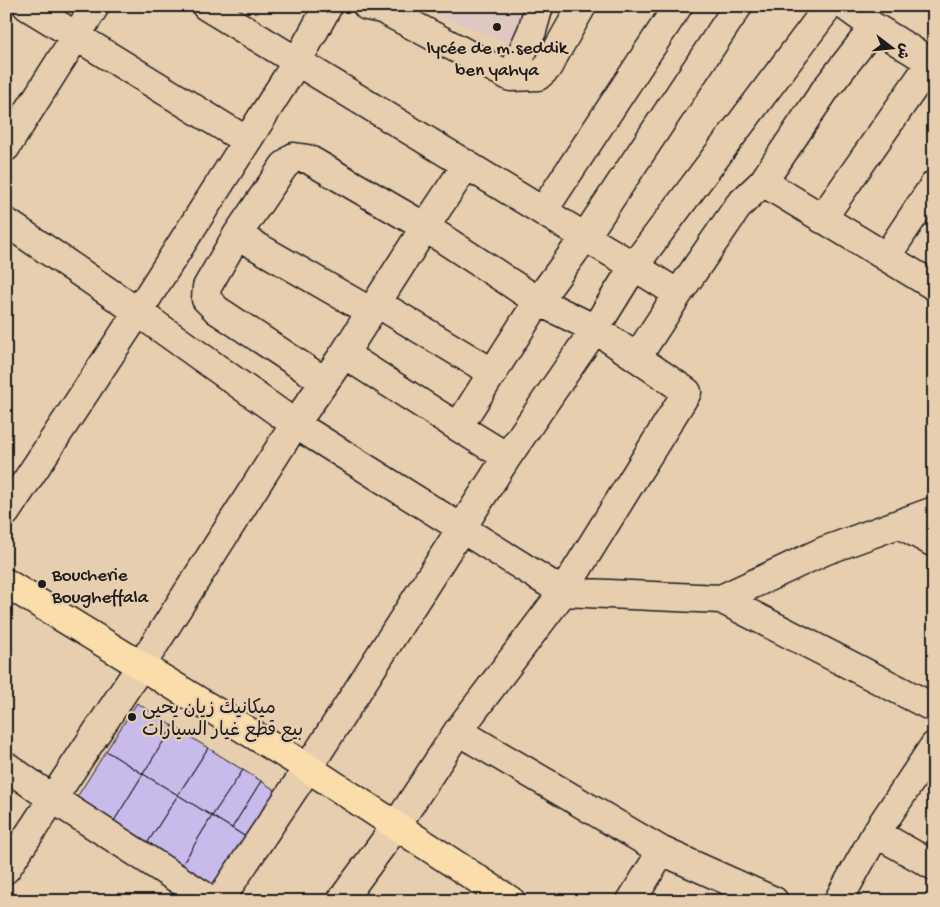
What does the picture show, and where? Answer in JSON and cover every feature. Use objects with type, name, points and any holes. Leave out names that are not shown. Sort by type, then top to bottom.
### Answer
[{"type":"main road","points":[[6,583],[142,664],[308,768],[511,901]]},
{"type":"street","points":[[27,6],[77,35],[246,141]]},
{"type":"street","points":[[6,147],[96,6]]},
{"type":"street","points":[[206,6],[298,60],[678,294]]},
{"type":"street","points":[[6,512],[138,312],[298,60],[328,6]]},
{"type":"street","points":[[367,6],[382,9],[511,77],[538,76],[547,68],[582,6]]},
{"type":"street","points":[[511,77],[532,32],[539,6]]},
{"type":"street","points":[[543,212],[678,6]]},
{"type":"street","points":[[458,427],[538,301],[585,237],[738,6]]},
{"type":"street","points":[[220,901],[464,528],[507,456],[595,329],[634,266],[829,6]]},
{"type":"street","points":[[822,219],[933,62],[874,27],[845,6]]},
{"type":"street","points":[[637,357],[739,205],[763,182],[825,90],[874,27]]},
{"type":"street","points":[[324,381],[218,310],[206,299],[207,287],[237,235],[284,166],[294,157],[308,159],[425,227],[538,301],[595,329],[687,392],[563,592],[458,731],[396,826],[341,901]]},
{"type":"street","points":[[6,869],[142,664],[295,424],[344,354],[467,164]]},
{"type":"street","points":[[763,182],[934,286]]},
{"type":"street","points":[[886,257],[934,185]]},
{"type":"street","points":[[6,222],[138,312],[295,424],[464,528],[563,592],[721,598],[934,708]]},
{"type":"street","points":[[237,235],[493,372]]},
{"type":"street","points":[[344,354],[507,456]]},
{"type":"street","points":[[721,598],[824,551],[934,511]]},
{"type":"street","points":[[900,524],[934,543]]},
{"type":"street","points":[[458,731],[662,851],[774,901]]},
{"type":"street","points":[[838,901],[876,833],[934,746]]},
{"type":"street","points":[[6,766],[52,798],[212,901]]},
{"type":"street","points":[[876,833],[934,866]]},
{"type":"street","points":[[631,901],[662,851]]},
{"type":"shaded area","name":"lycée de m.seddik ben yahya","points":[[416,6],[531,6],[520,48]]},
{"type":"building","points":[[137,703],[173,726],[143,774],[106,751]]},
{"type":"building","points":[[173,726],[208,748],[178,795],[143,774]]},
{"type":"building","points":[[208,748],[243,770],[212,816],[178,795]]},
{"type":"building","points":[[106,751],[143,774],[114,821],[77,797]]},
{"type":"building","points":[[243,770],[261,781],[232,828],[212,816]]},
{"type":"building","points":[[143,774],[178,795],[148,842],[114,821]]},
{"type":"building","points":[[261,781],[278,792],[249,839],[232,828]]},
{"type":"building","points":[[178,795],[212,816],[182,865],[148,842]]},
{"type":"building","points":[[212,816],[249,839],[218,888],[182,865]]},
{"type":"place","name":"lycée de m.seddik ben yahya","points":[[497,27]]},
{"type":"place","name":"Boucherie Bougheffala","points":[[42,584]]},
{"type":"place","name":"ميكانيك زيان يحيى بيع قطع غيار السيارات","points":[[132,717]]}]
